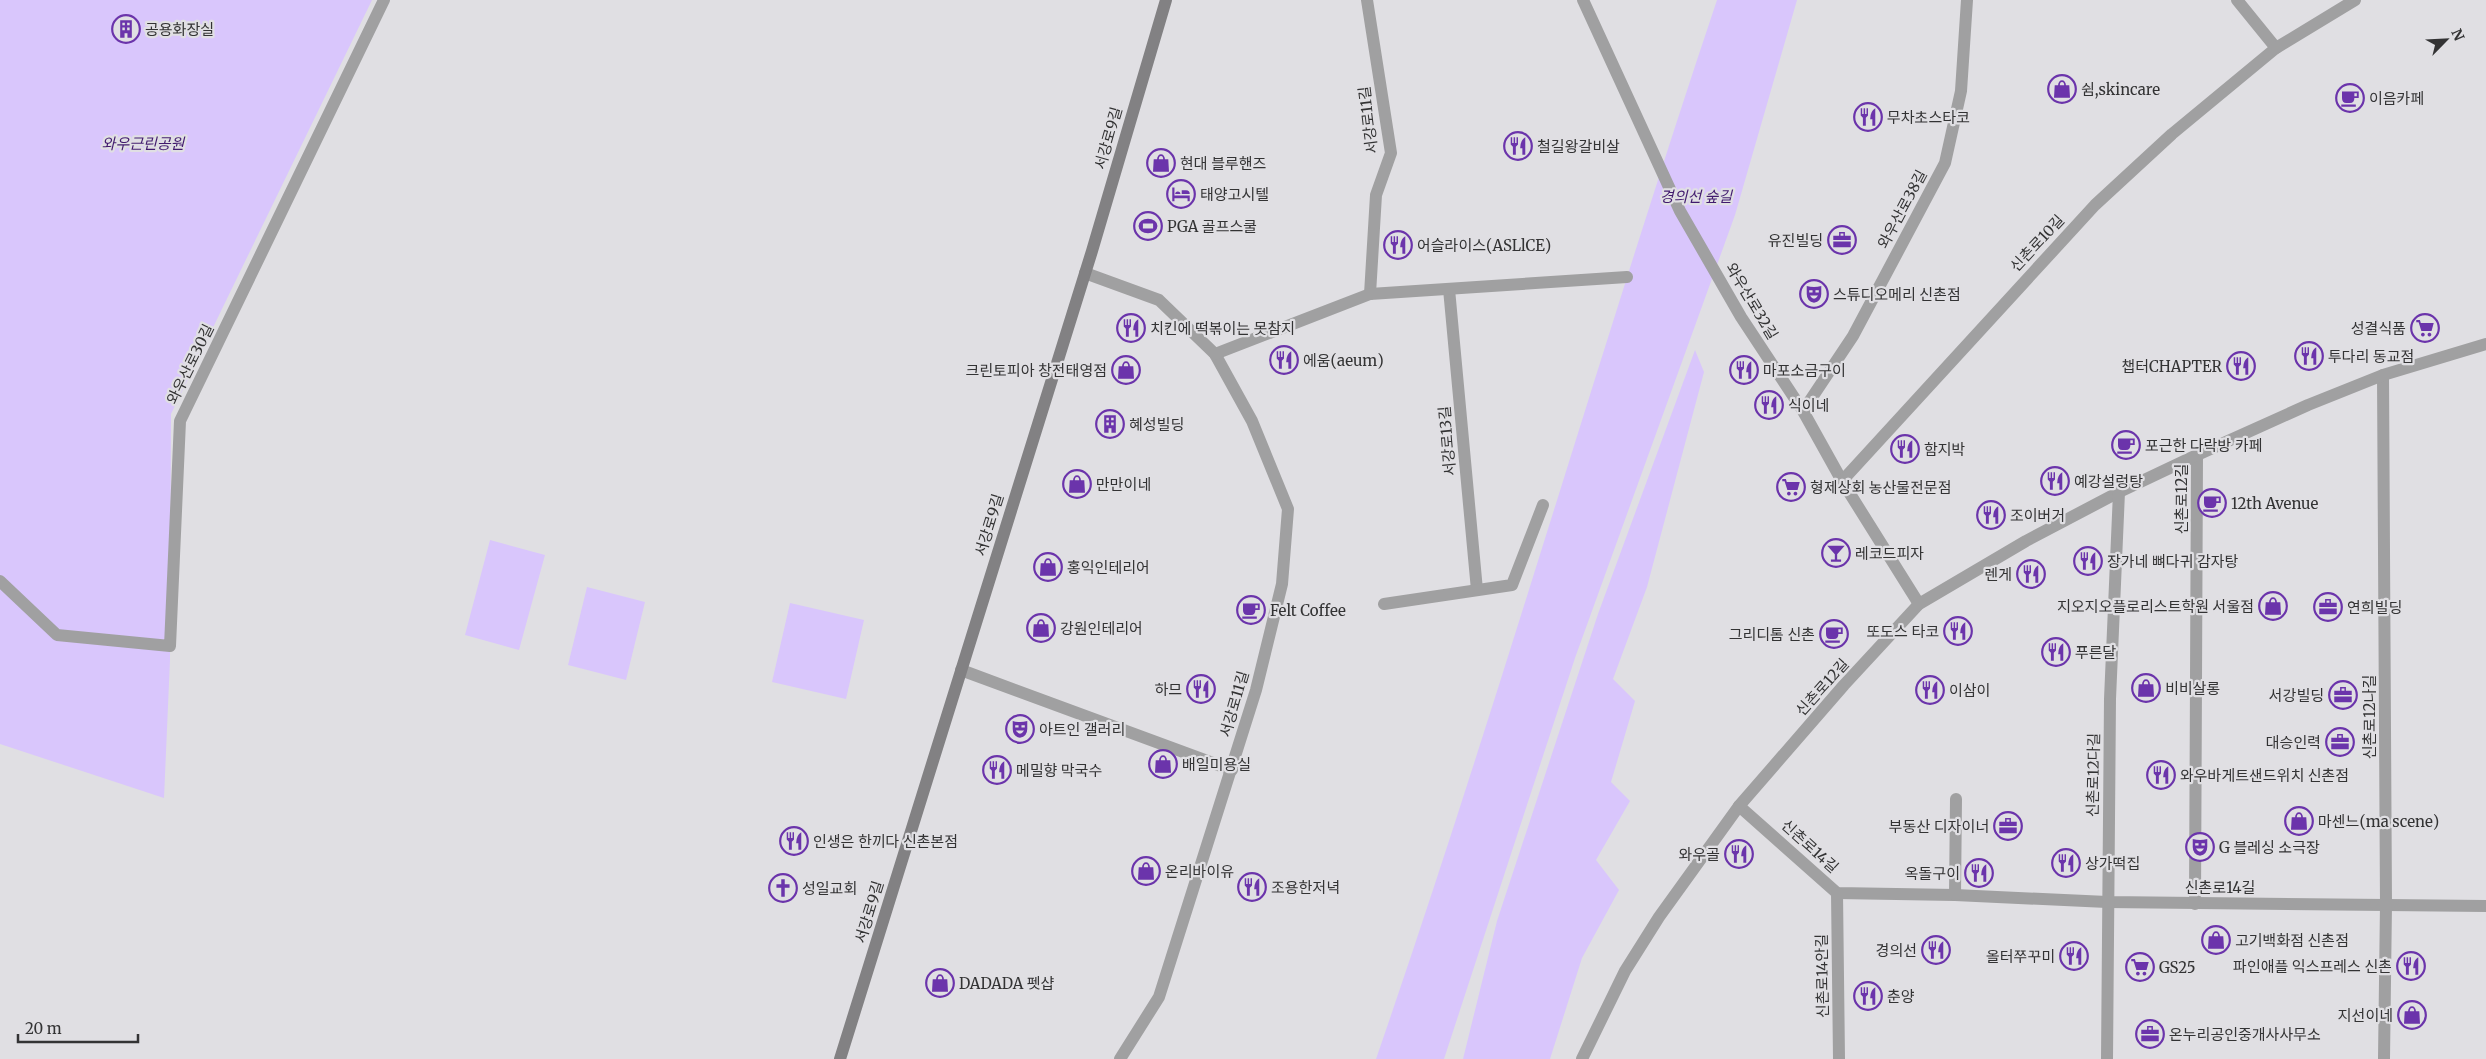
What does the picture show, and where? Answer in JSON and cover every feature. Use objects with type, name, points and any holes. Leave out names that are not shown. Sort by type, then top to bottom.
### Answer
[{"type":"street","name":"와우산로30길","points":[[0,581],[57,635],[170,646],[180,421],[384,0]]},
{"type":"street","name":"서강로9길","points":[[840,1059],[1085,273],[1166,0]]},
{"type":"street","name":"서강로11길","points":[[1367,0],[1391,153],[1376,195],[1370,294]]},
{"type":"street","name":"와우산로32길","points":[[1584,0],[1680,211],[1741,317],[1803,411],[1842,481],[1919,604]]},
{"type":"street","name":"와우산로38길","points":[[1803,411],[1853,336],[1945,163],[1961,91],[1967,0]]},
{"type":"street","points":[[2237,0],[2276,48]]},
{"type":"street","name":"신촌로10길","points":[[1842,481],[2095,205],[2172,134],[2276,48],[2355,0]]},
{"type":"street","name":"서강로11길","points":[[1085,273],[1159,300],[1215,354],[1252,421],[1288,509],[1282,584],[1256,690],[1232,770],[1198,868],[1159,997],[1120,1059]]},
{"type":"street","points":[[1215,354],[1370,294],[1627,277]]},
{"type":"street","name":"서강로13길","points":[[1449,289],[1477,590]]},
{"type":"street","name":"신촌로12길","points":[[1582,1059],[1625,971],[1659,917],[1739,806],[1844,685],[1919,604],[2026,541],[2119,492],[2198,455],[2308,405],[2383,375],[2486,344]]},
{"type":"street","name":"신촌로12나길","points":[[2383,375],[2386,904],[2384,1059]]},
{"type":"street","name":"신촌로12길","points":[[2196,904],[2198,455]]},
{"type":"street","name":"신촌로12다길","points":[[2107,1059],[2110,699],[2119,492]]},
{"type":"street","points":[[1384,604],[1512,585],[1543,505]]},
{"type":"street","points":[[961,670],[1232,770]]},
{"type":"street","points":[[1955,895],[1956,799]]},
{"type":"street","name":"신촌로14길","points":[[1739,806],[1837,893],[1955,895],[2196,904],[2486,906]]},
{"type":"street","name":"신촌로14안길","points":[[1837,893],[1839,1059]]},
{"type":"green space","name":"와우근린공원","points":[[0,0],[372,0],[171,414],[170,660],[164,798],[0,744]]},
{"type":"green space","name":"경의선 숲길","points":[[1717,0],[1797,0],[1735,215],[1575,658],[1444,1059],[1376,1059],[1464,795],[1673,132]]},
{"type":"green space","points":[[1695,350],[1704,372],[1647,587],[1613,679],[1635,701],[1611,782],[1630,801],[1596,860],[1619,890],[1582,958],[1550,1059],[1463,1059],[1497,921],[1598,614]]},
{"type":"green space","points":[[490,540],[545,555],[519,650],[465,635]]},
{"type":"green space","points":[[587,587],[645,602],[626,680],[568,665]]},
{"type":"green space","points":[[790,603],[864,620],[846,699],[772,682]]},
{"type":"place","name":"공용화장실","points":[[126,29]]},
{"type":"place","name":"쉼,skincare","points":[[2062,89]]},
{"type":"place","name":"이음카페","points":[[2350,98]]},
{"type":"place","name":"무차초스타코","points":[[1868,117]]},
{"type":"place","name":"철길왕갈비살","points":[[1518,146]]},
{"type":"place","name":"현대 블루핸즈","points":[[1161,163]]},
{"type":"place","name":"태양고시텔","points":[[1181,194]]},
{"type":"place","name":"PGA 골프스쿨","points":[[1148,226]]},
{"type":"place","name":"유진빌딩","points":[[1842,240]]},
{"type":"place","name":"어슬라이스(ASLlCE)","points":[[1398,245]]},
{"type":"place","name":"스튜디오메리 신촌점","points":[[1814,294]]},
{"type":"place","name":"치킨에 떡볶이는 못참지","points":[[1131,328]]},
{"type":"place","name":"성결식품","points":[[2425,328]]},
{"type":"place","name":"투다리 동교점","points":[[2309,356]]},
{"type":"place","name":"에움(aeum)","points":[[1284,360]]},
{"type":"place","name":"챕터CHAPTER","points":[[2241,366]]},
{"type":"place","name":"크린토피아 창전태영점","points":[[1126,370]]},
{"type":"place","name":"마포소금구이","points":[[1744,370]]},
{"type":"place","name":"식이네","points":[[1769,405]]},
{"type":"place","name":"혜성빌딩","points":[[1110,424]]},
{"type":"place","name":"포근한 다락방 카페","points":[[2126,445]]},
{"type":"place","name":"함지박","points":[[1905,449]]},
{"type":"place","name":"예강설렁탕","points":[[2055,481]]},
{"type":"place","name":"만만이네","points":[[1077,484]]},
{"type":"place","name":"형제상회 농산물전문점","points":[[1791,487]]},
{"type":"place","name":"12th Avenue","points":[[2212,503]]},
{"type":"place","name":"조이버거","points":[[1991,515]]},
{"type":"place","name":"레코드피자","points":[[1836,553]]},
{"type":"place","name":"장가네 뼈다귀 감자탕","points":[[2088,561]]},
{"type":"place","name":"홍익인테리어","points":[[1048,567]]},
{"type":"place","name":"렌게","points":[[2031,574]]},
{"type":"place","name":"지오지오플로리스트학원 서울점","points":[[2273,606]]},
{"type":"place","name":"연희빌딩","points":[[2328,607]]},
{"type":"place","name":"Felt Coffee","points":[[1251,610]]},
{"type":"place","name":"강원인테리어","points":[[1041,628]]},
{"type":"place","name":"또도스 타코","points":[[1958,631]]},
{"type":"place","name":"그리디톰 신촌","points":[[1834,634]]},
{"type":"place","name":"푸른달","points":[[2056,652]]},
{"type":"place","name":"비비살롱","points":[[2146,688]]},
{"type":"place","name":"하므","points":[[1201,689]]},
{"type":"place","name":"이삼이","points":[[1930,690]]},
{"type":"place","name":"서강빌딩","points":[[2343,695]]},
{"type":"place","name":"아트인 갤러리","points":[[1020,729]]},
{"type":"place","name":"대승인력","points":[[2340,742]]},
{"type":"place","name":"배일미용실","points":[[1163,764]]},
{"type":"place","name":"메밀향 막국수","points":[[997,770]]},
{"type":"place","name":"와우바게트샌드위치 신촌점","points":[[2161,775]]},
{"type":"place","name":"마센느(ma scene)","points":[[2299,821]]},
{"type":"place","name":"부동산 디자이너","points":[[2008,826]]},
{"type":"place","name":"인생은 한끼다 신촌본점","points":[[794,841]]},
{"type":"place","name":"G 블레싱 소극장","points":[[2200,847]]},
{"type":"place","name":"와우골","points":[[1739,854]]},
{"type":"place","name":"상가떡집","points":[[2066,863]]},
{"type":"place","name":"온리바이유","points":[[1146,871]]},
{"type":"place","name":"옥돌구이","points":[[1979,873]]},
{"type":"place","name":"조용한저녁","points":[[1252,887]]},
{"type":"place","name":"성일교회","points":[[783,888]]},
{"type":"place","name":"고기백화점 신촌점","points":[[2216,940]]},
{"type":"place","name":"경의선","points":[[1936,950]]},
{"type":"place","name":"올터쭈꾸미","points":[[2074,956]]},
{"type":"place","name":"파인애플 익스프레스 신촌","points":[[2411,966]]},
{"type":"place","name":"GS25","points":[[2140,967]]},
{"type":"place","name":"DADADA 펫샵","points":[[940,983]]},
{"type":"place","name":"춘양","points":[[1868,996]]},
{"type":"place","name":"지선이네","points":[[2412,1015]]},
{"type":"place","name":"온누리공인중개사사무소","points":[[2150,1034]]}]
